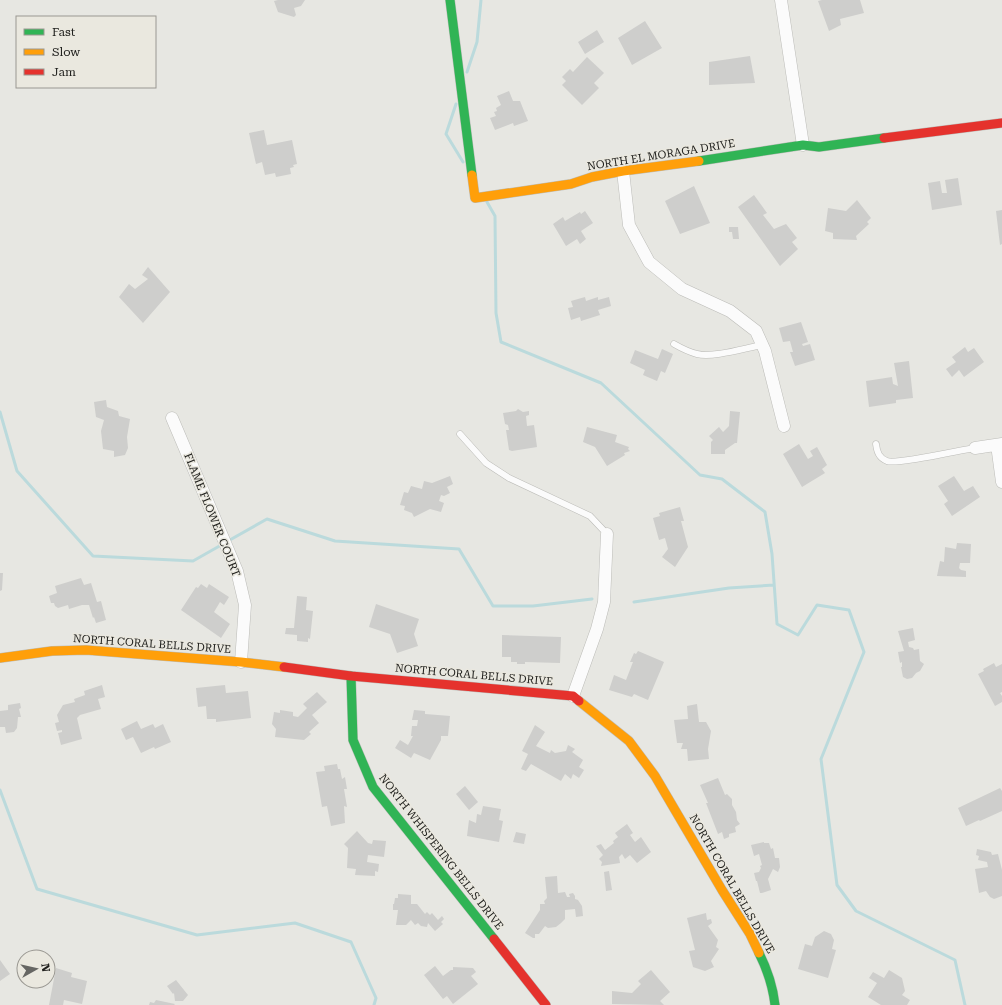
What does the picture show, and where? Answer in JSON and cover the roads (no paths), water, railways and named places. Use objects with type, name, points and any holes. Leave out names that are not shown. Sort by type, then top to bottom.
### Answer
[{"type":"street","name":"NORTH EL MORAGA DRIVE","points":[[450,0],[475,198],[570,184],[592,177],[623,171],[803,145],[819,147],[948,129],[1002,124]]},
{"type":"street","points":[[781,0],[803,145]]},
{"type":"street","points":[[623,171],[629,225],[649,262],[682,289],[730,311],[756,332],[762,344],[784,426]]},
{"type":"street","name":"FLAME FLOWER COURT","points":[[172,418],[237,571],[245,604],[241,662]]},
{"type":"street","points":[[975,448],[999,444],[1002,482]]},
{"type":"street","points":[[573,696],[597,629],[604,602],[607,534]]},
{"type":"street","name":"NORTH CORAL BELLS DRIVE","points":[[0,658],[52,651],[86,650],[241,662],[351,676],[573,696],[629,741],[655,776],[756,946],[764,963],[774,994],[775,1005]]},
{"type":"street","name":"NORTH WHISPERING BELLS DRIVE","points":[[351,676],[353,740],[373,787],[546,1005]]},
{"type":"lane","points":[[674,344],[686,351],[698,355],[726,352],[762,344]]},
{"type":"lane","points":[[460,434],[486,463],[509,478],[590,516],[607,534]]},
{"type":"lane","points":[[876,444],[880,457],[888,462],[903,461],[975,448]]},
{"type":"waterway","points":[[467,72],[477,42],[481,0]]},
{"type":"waterway","points":[[456,104],[446,134],[463,162]]},
{"type":"waterway","points":[[487,202],[495,216],[496,313],[501,342],[601,383],[700,475],[722,479],[765,512],[772,554],[777,624],[798,635],[817,605],[849,610],[864,652],[821,759],[837,885],[856,911],[955,960],[965,1005]]},
{"type":"waterway","points":[[0,412],[17,471],[93,556],[193,561],[223,544]]},
{"type":"waterway","points":[[228,541],[267,519],[335,541],[459,549],[493,606],[533,606],[592,599]]},
{"type":"waterway","points":[[634,602],[729,588],[774,585]]},
{"type":"waterway","points":[[0,790],[37,889],[197,935],[295,923],[351,942],[376,998],[374,1005]]}]
